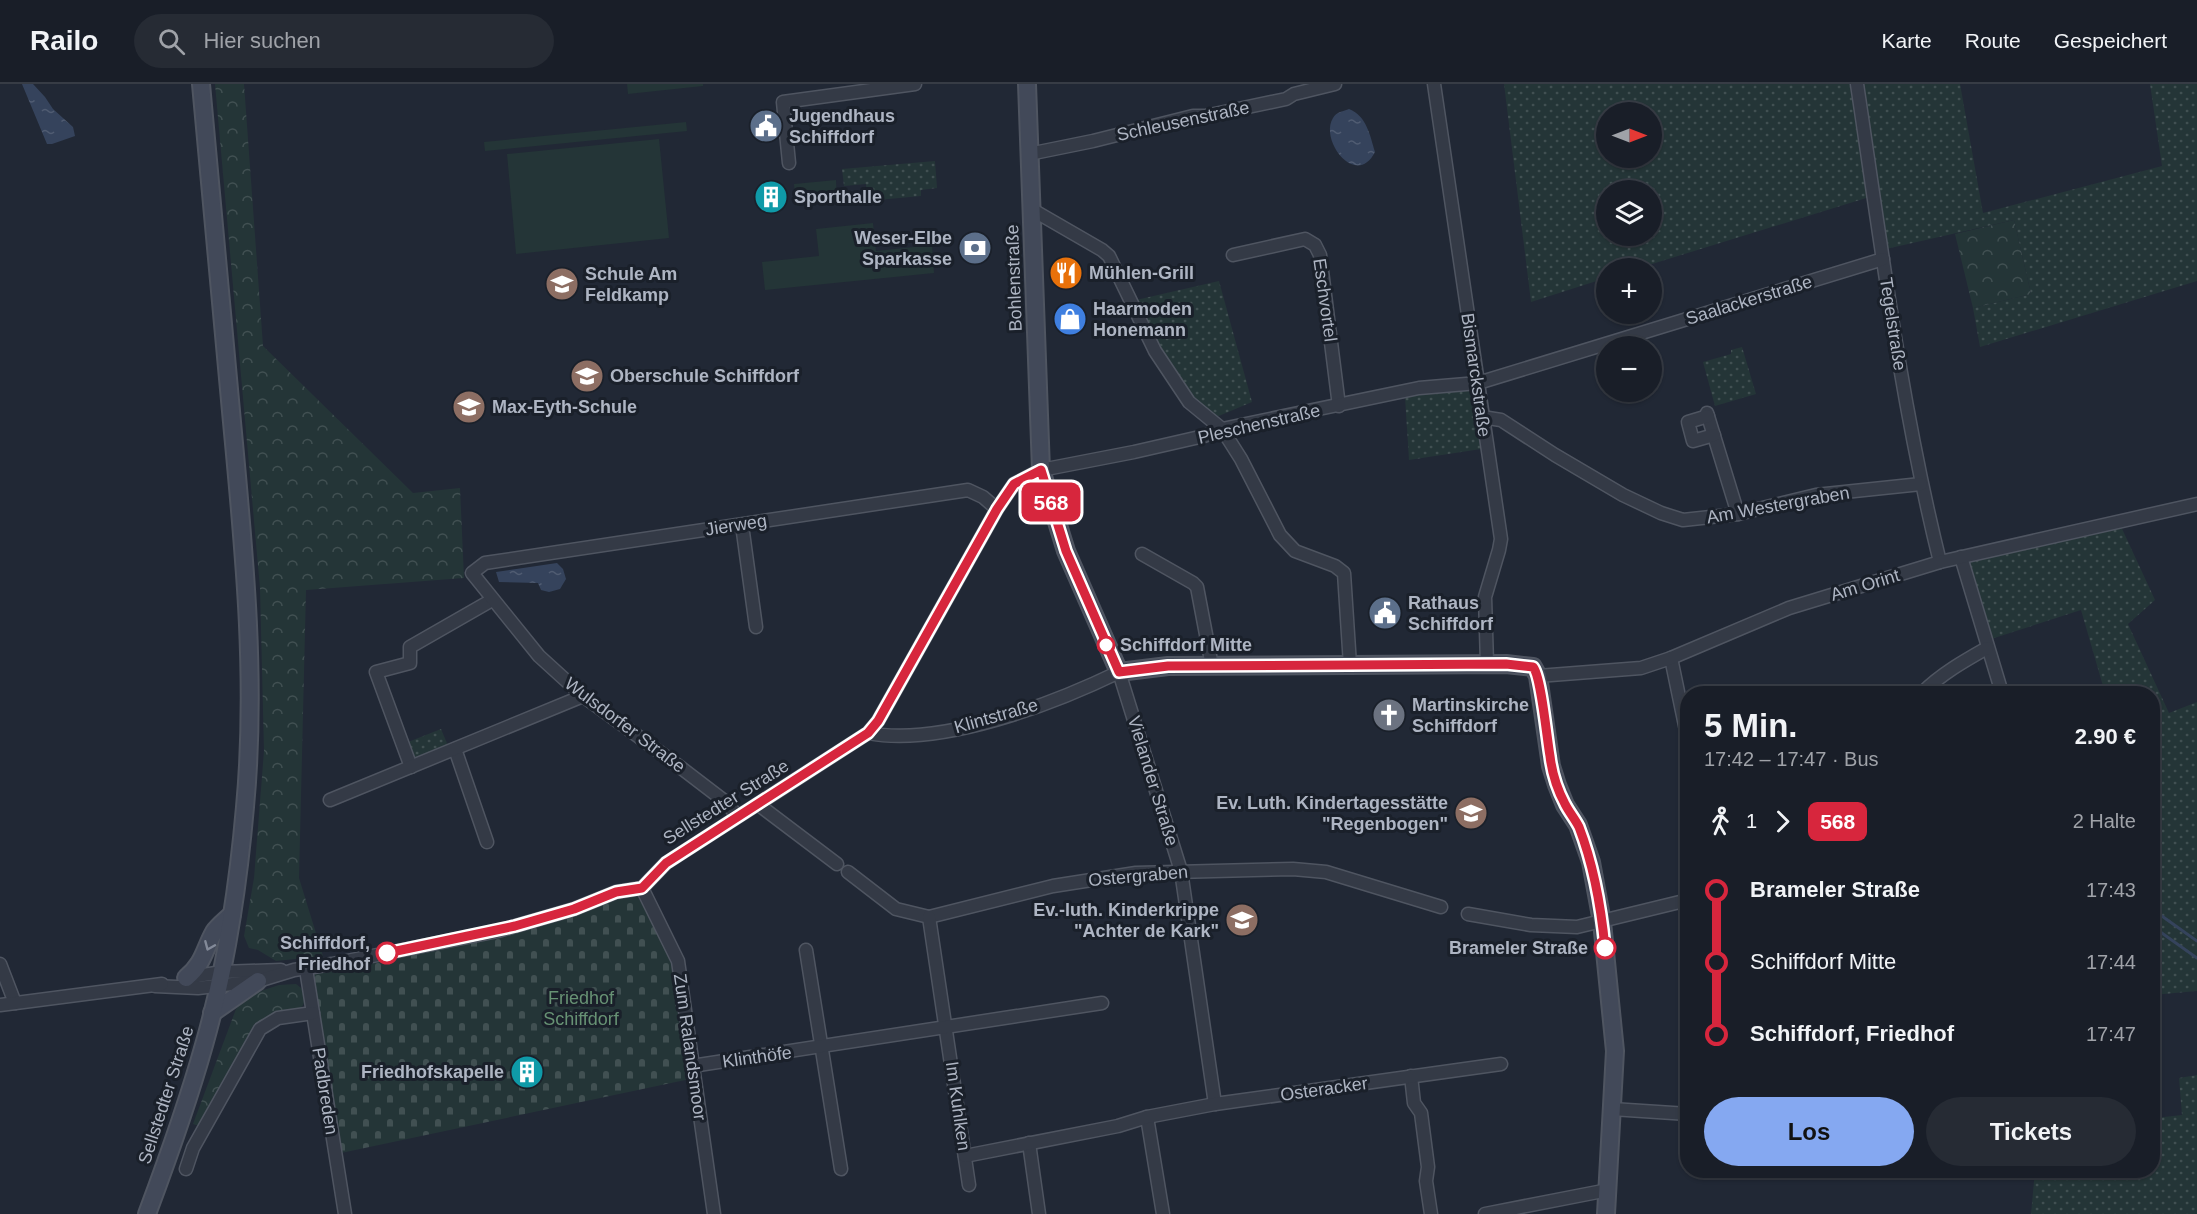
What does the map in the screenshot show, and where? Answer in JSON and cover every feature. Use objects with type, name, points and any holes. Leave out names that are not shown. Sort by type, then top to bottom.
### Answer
[{"type":"street","name":"Sellstedter Straße","points":[[147,1214],[193,1084],[212,1013],[232,914],[245,806],[250,675],[241,519],[201,84]]},
{"type":"street","points":[[789,163],[783,102],[915,84]]},
{"type":"street","name":"Bohlenstraße","points":[[1027,84],[1041,470]]},
{"type":"street","name":"Schleusenstraße","points":[[1029,154],[1193,117],[1286,99],[1294,94],[1335,84]]},
{"type":"street","name":"Bismarckstraße","points":[[1434,84],[1501,539],[1485,597],[1487,664]]},
{"type":"street","name":"Tegelstraße","points":[[1857,84],[1883,259],[1921,484],[1940,562]]},
{"type":"street","points":[[1031,209],[1102,249],[1109,256],[1155,351],[1189,402],[1222,429],[1241,459],[1280,535],[1295,551],[1335,566],[1344,573],[1350,665]]},
{"type":"street","name":"Eschvortel","points":[[1233,255],[1305,239],[1315,244],[1320,255],[1339,406]]},
{"type":"street","name":"Saalackerstraße","points":[[1478,383],[1883,259]]},
{"type":"street","name":"Pleschenstraße","points":[[1041,470],[1134,452],[1204,436],[1222,429],[1419,388],[1478,383]]},
{"type":"street","points":[[1714,435],[1693,441],[1688,422],[1707,415],[1714,435],[1738,514]]},
{"type":"street","name":"Am Westergraben","points":[[1482,417],[1501,420],[1623,495],[1661,513],[1683,520],[1738,514],[1816,495],[1921,484]]},
{"type":"street","name":"Sellstedter Straße","points":[[642,888],[666,863],[868,733],[878,721],[997,509],[1014,484],[1041,470]]},
{"type":"street","points":[[1041,470],[1066,551],[1119,672],[1168,666],[1487,664],[1528,665],[1536,670],[1551,766],[1565,805],[1578,825],[1591,862],[1602,922],[1615,1052],[1606,1214]]},
{"type":"street","name":"Jierweg","points":[[472,573],[485,563],[968,490],[983,497],[997,509]]},
{"type":"street","name":"Am Orint","points":[[1538,676],[1641,668],[1671,658],[1789,608],[1940,562],[2197,504]]},
{"type":"street","points":[[742,525],[756,627]]},
{"type":"street","points":[[1142,554],[1197,587],[1212,666]]},
{"type":"street","points":[[1961,557],[2000,686]]},
{"type":"street","name":"Wulsdorfer Straße","points":[[472,573],[539,656],[583,696],[727,803],[737,816]]},
{"type":"street","points":[[411,767],[376,672],[410,663],[410,647],[492,600]]},
{"type":"street","points":[[1929,686],[1987,648]]},
{"type":"street","points":[[1671,658],[1680,701]]},
{"type":"street","name":"Klintstraße","points":[[868,733],[889,737],[954,729],[998,718],[1046,702],[1086,688],[1119,672]]},
{"type":"street","name":"Vielander Straße","points":[[1119,672],[1181,872],[1215,1104]]},
{"type":"street","points":[[330,800],[583,696]]},
{"type":"street","points":[[455,749],[487,842]]},
{"type":"street","name":"Ostergraben","points":[[759,805],[896,909],[929,917],[1053,886],[1136,873],[1293,869],[1326,872],[1441,907]]},
{"type":"street","points":[[212,1013],[258,981],[300,969],[498,931],[574,909],[616,892],[642,888]]},
{"type":"street","name":"Zum Ralandsmoor","points":[[642,888],[678,961],[714,1214]]},
{"type":"street","points":[[1468,914],[1531,925],[1577,927],[1680,902]]},
{"type":"street","points":[[186,978],[196,970],[215,932],[232,914]]},
{"type":"street","name":"Im Kuhlken","points":[[929,917],[969,1185]]},
{"type":"street","points":[[806,950],[841,1169]]},
{"type":"street","points":[[0,964],[15,1003]]},
{"type":"street","points":[[155,986],[198,988],[252,969],[300,969]]},
{"type":"street","name":"Padbreden","points":[[300,969],[313,1013],[345,1214]]},
{"type":"street","points":[[0,1005],[155,986],[186,978],[258,981]]},
{"type":"street","points":[[946,1028],[1102,1003]]},
{"type":"street","points":[[186,1169],[193,1148],[260,1029],[278,1018],[313,1013]]},
{"type":"street","name":"Klinthöfe","points":[[692,1066],[946,1028]]},
{"type":"street","name":"Osteracker","points":[[965,1156],[1215,1104],[1501,1064]]},
{"type":"street","points":[[1411,1076],[1414,1103],[1421,1113],[1431,1214]]},
{"type":"street","points":[[1612,1109],[1680,1113]]},
{"type":"street","points":[[1147,1117],[1163,1214]]},
{"type":"street","points":[[1029,1143],[1039,1214]]},
{"type":"street","points":[[1485,1214],[1608,1190]]},
{"type":"green space","points":[[215,84],[244,84],[263,346],[413,493],[460,488],[464,578],[306,590],[299,878],[323,956],[276,961],[258,950],[249,948],[244,936],[254,878],[264,751],[260,588]]},
{"type":"green space","points":[[627,84],[703,84],[703,86],[628,94]]},
{"type":"green space","points":[[1504,84],[1960,84],[1983,213],[2162,166],[2150,84],[2197,84],[2197,281],[1980,347],[1973,308],[2031,294],[2014,220],[1886,249],[1876,195],[1662,261],[1662,258],[1596,258],[1596,281],[1531,302]]},
{"type":"green space","points":[[686,122],[687,131],[485,151],[484,142]]},
{"type":"green space","points":[[659,139],[669,238],[516,254],[507,154]]},
{"type":"green space","points":[[935,161],[937,188],[921,190],[921,196],[867,201],[866,184],[844,186],[842,169]]},
{"type":"green space","points":[[836,180],[837,202],[796,206],[794,184]]},
{"type":"green space","points":[[2014,220],[2031,294],[1973,308],[1955,234]]},
{"type":"green space","points":[[873,223],[876,251],[932,245],[934,273],[765,290],[762,262],[819,256],[816,229]]},
{"type":"green space","points":[[1219,281],[1252,402],[1214,418],[1193,399],[1159,347],[1136,300]]},
{"type":"green space","points":[[1742,347],[1756,394],[1715,406],[1703,362],[1731,354],[1731,350]]},
{"type":"green space","points":[[1471,387],[1481,449],[1409,460],[1405,397]]},
{"type":"green space","points":[[2118,520],[2155,600],[2128,624],[2157,686],[2103,686],[2081,610],[1988,640],[1962,555]]},
{"type":"green space","points":[[2160,693],[2169,713],[2197,702],[2197,991],[2160,994]]},
{"type":"green space","points":[[441,729],[449,748],[415,761],[408,742]]},
{"type":"green space","name":"Friedhof Schiffdorf","points":[[622,897],[638,897],[669,951],[675,974],[690,1079],[341,1153],[308,974],[518,932]]},
{"type":"green space","points":[[296,984],[305,994],[305,1001],[301,1008],[278,1011],[257,1026],[199,1126],[193,1124],[236,1009],[249,995],[279,985]]},
{"type":"green space","points":[[2197,1075],[2197,1214],[2031,1214],[2034,1178],[2160,1178],[2160,1117],[2182,1115],[2179,1078]]},
{"type":"water","points":[[22,84],[33,84],[53,109],[73,127],[75,136],[47,144]]},
{"type":"water","points":[[1349,109],[1364,121],[1375,152],[1367,162],[1358,165],[1342,157],[1331,138],[1330,127],[1334,116]]},
{"type":"water","points":[[557,563],[563,569],[566,579],[560,589],[549,592],[541,590],[538,583],[499,582],[496,572]]},
{"type":"waterway","points":[[2160,915],[2197,941]]},
{"type":"waterway","points":[[2160,932],[2197,958]]},
{"type":"bus line","name":"568","points":[[387,953],[498,931],[574,909],[616,892],[642,888],[666,863],[868,733],[878,721],[997,509],[1014,484],[1041,470],[1066,551],[1119,672],[1168,666],[1506,664],[1533,667],[1538,676],[1551,766],[1565,805],[1578,825],[1591,862],[1598,892],[1605,948]]},
{"type":"place","name":"Jugendhaus Schiffdorf","points":[[766,126]]},
{"type":"place","name":"Sporthalle","points":[[771,197]]},
{"type":"place","name":"Weser-Elbe Sparkasse","points":[[975,248]]},
{"type":"place","name":"Mühlen-Grill","points":[[1066,273]]},
{"type":"place","name":"Schule Am Feldkamp","points":[[562,284]]},
{"type":"place","name":"Haarmoden Honemann","points":[[1070,319]]},
{"type":"place","name":"Oberschule Schiffdorf","points":[[587,376]]},
{"type":"place","name":"Max-Eyth-Schule","points":[[469,407]]},
{"type":"place","name":"Rathaus Schiffdorf","points":[[1385,613]]},
{"type":"place","name":"Schiffdorf Mitte","points":[[1106,645]]},
{"type":"place","name":"Martinskirche Schiffdorf","points":[[1389,715]]},
{"type":"place","name":"Ev. Luth. Kindertagesstätte \"Regenbogen\"","points":[[1471,813]]},
{"type":"place","name":"Ev.-luth. Kinderkrippe \"Achter de Kark\"","points":[[1242,920]]},
{"type":"place","name":"Brameler Straße","points":[[1605,948]]},
{"type":"place","name":"Schiffdorf, Friedhof","points":[[387,953]]},
{"type":"place","name":"Friedhofskapelle","points":[[527,1072]]}]
